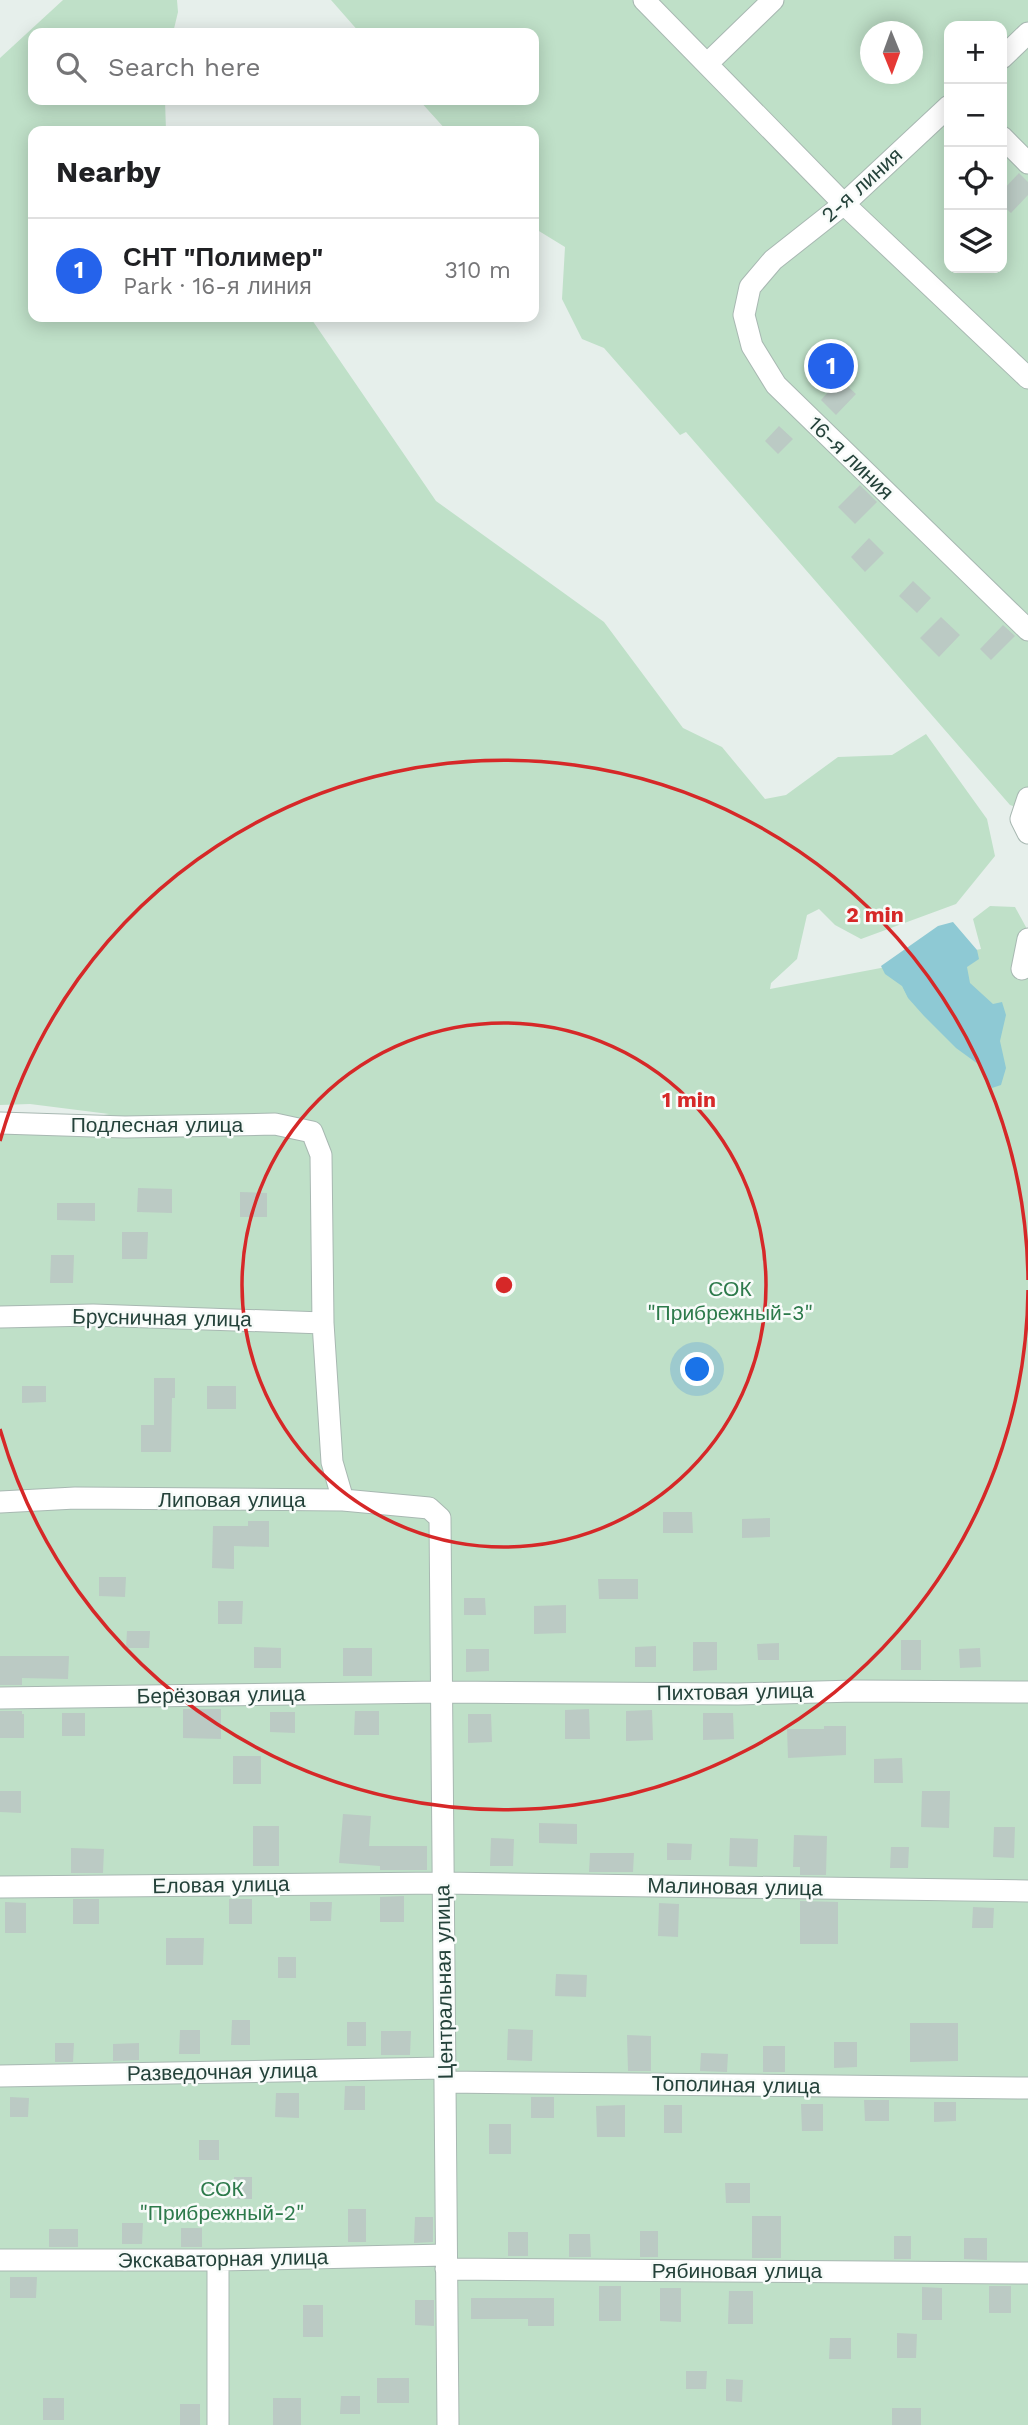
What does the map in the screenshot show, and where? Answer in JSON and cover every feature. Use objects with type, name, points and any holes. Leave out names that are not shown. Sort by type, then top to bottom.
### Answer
[{"type":"street","points":[[644,0],[844,204],[1028,378]]},
{"type":"street","points":[[708,63],[773,0]]},
{"type":"street","points":[[1007,53],[1028,33]]},
{"type":"street","name":"2-я линия","points":[[772,260],[844,204],[944,111]]},
{"type":"street","points":[[1007,142],[1028,163]]},
{"type":"street","name":"16-я линия","points":[[772,260],[750,286],[744,315],[751,346],[776,385],[1028,630]]},
{"type":"street","points":[[1028,798],[1021,819],[1028,833]]},
{"type":"street","points":[[1022,969],[1028,939]]},
{"type":"street","name":"Подлесная улица","points":[[0,1123],[125,1127],[275,1125],[312,1132],[321,1155],[323,1323]]},
{"type":"street","name":"Брусничная улица","points":[[0,1317],[93,1315],[323,1323]]},
{"type":"street","points":[[323,1323],[332,1462],[343,1500]]},
{"type":"street","name":"Липовая улица","points":[[0,1502],[75,1498],[343,1500],[429,1508],[440,1518],[442,1538]]},
{"type":"street","name":"Центральная улица","points":[[442,1538],[448,2425]]},
{"type":"street","name":"Пихтовая улица","points":[[442,1692],[1028,1692]]},
{"type":"street","name":"Берёзовая улица","points":[[0,1698],[442,1692]]},
{"type":"street","name":"Еловая улица","points":[[0,1887],[443,1882]]},
{"type":"street","name":"Малиновая улица","points":[[443,1882],[1028,1891]]},
{"type":"street","name":"Разведочная улица","points":[[0,2076],[444,2075]]},
{"type":"street","name":"Тополиная улица","points":[[444,2075],[1028,2088]]},
{"type":"street","name":"Экскаваторная улица","points":[[0,2260],[446,2262]]},
{"type":"street","points":[[218,2260],[218,2425]]},
{"type":"street","name":"Рябиновая улица","points":[[446,2262],[1028,2273]]},
{"type":"green space","points":[[63,0],[177,0],[178,12],[174,28],[33,28]]},
{"type":"green space","points":[[331,0],[1028,0],[1028,811],[1010,805],[686,432],[680,435],[604,348],[582,339],[562,299],[565,247],[539,231],[539,126],[442,126],[424,105],[539,105],[539,28],[356,28]]},
{"type":"green space","points":[[28,32],[28,105],[165,105],[166,126],[28,126],[28,322],[313,322],[436,501],[604,622],[683,728],[722,747],[765,799],[786,795],[838,757],[892,755],[926,734],[987,819],[995,856],[956,904],[861,939],[835,925],[819,909],[807,915],[797,959],[771,983],[770,989],[981,949],[973,919],[990,906],[1015,907],[1027,929],[1023,941],[1028,941],[1028,2425],[0,2425],[0,1135],[109,1114],[30,1104],[0,1105],[0,58]]},
{"type":"water","points":[[953,922],[977,950],[979,959],[967,967],[970,983],[993,1004],[1002,1002],[1006,1015],[1000,1041],[1006,1068],[1001,1085],[992,1088],[978,1064],[956,1048],[924,1016],[908,998],[902,986],[885,974],[881,966],[938,926]]},
{"type":"building","points":[[1019,173],[1028,182],[1028,195],[1011,213],[1007,209],[1007,186]]},
{"type":"building","points":[[840,379],[856,394],[836,415],[821,400]]},
{"type":"building","points":[[779,426],[793,439],[778,454],[765,441]]},
{"type":"building","points":[[860,485],[877,502],[855,524],[838,507]]},
{"type":"building","points":[[869,538],[884,553],[865,572],[851,557]]},
{"type":"building","points":[[913,581],[931,598],[917,613],[899,596]]},
{"type":"building","points":[[941,617],[960,635],[939,657],[920,638]]},
{"type":"building","points":[[1003,625],[1015,636],[991,660],[980,649]]},
{"type":"building","points":[[138,1188],[172,1189],[172,1213],[137,1212]]},
{"type":"building","points":[[240,1192],[267,1193],[267,1217],[240,1217]]},
{"type":"building","points":[[57,1203],[95,1203],[95,1221],[57,1220]]},
{"type":"building","points":[[122,1232],[148,1232],[147,1259],[122,1259]]},
{"type":"building","points":[[51,1255],[74,1255],[73,1283],[50,1283]]},
{"type":"building","points":[[154,1378],[175,1378],[171,1452],[141,1452],[141,1425],[154,1425]]},
{"type":"building","points":[[22,1386],[46,1386],[46,1402],[22,1403]]},
{"type":"building","points":[[207,1386],[236,1386],[236,1409],[207,1409]]},
{"type":"building","points":[[663,1512],[692,1512],[693,1533],[663,1533]]},
{"type":"building","points":[[770,1518],[770,1537],[742,1538],[742,1519]]},
{"type":"building","points":[[248,1521],[269,1521],[269,1547],[234,1546],[234,1569],[212,1568],[213,1526],[248,1526]]},
{"type":"building","points":[[99,1577],[126,1577],[125,1597],[99,1596]]},
{"type":"building","points":[[598,1579],[638,1579],[638,1599],[599,1599]]},
{"type":"building","points":[[464,1598],[485,1598],[486,1615],[464,1615]]},
{"type":"building","points":[[218,1601],[243,1601],[242,1624],[218,1624]]},
{"type":"building","points":[[566,1605],[566,1633],[534,1634],[534,1606]]},
{"type":"building","points":[[127,1631],[150,1631],[149,1648],[126,1648]]},
{"type":"building","points":[[901,1640],[921,1640],[921,1670],[901,1670]]},
{"type":"building","points":[[693,1642],[717,1642],[717,1670],[693,1671]]},
{"type":"building","points":[[779,1643],[779,1660],[758,1660],[757,1644]]},
{"type":"building","points":[[656,1646],[656,1667],[635,1667],[635,1647]]},
{"type":"building","points":[[254,1647],[281,1648],[281,1668],[254,1668]]},
{"type":"building","points":[[343,1648],[372,1648],[372,1676],[343,1676]]},
{"type":"building","points":[[980,1648],[981,1667],[960,1668],[959,1649]]},
{"type":"building","points":[[466,1649],[489,1649],[489,1671],[466,1672]]},
{"type":"building","points":[[0,1656],[69,1656],[68,1679],[22,1678],[22,1685],[0,1685]]},
{"type":"building","points":[[183,1709],[221,1709],[221,1739],[183,1738]]},
{"type":"building","points":[[589,1709],[590,1739],[565,1739],[565,1710]]},
{"type":"building","points":[[652,1710],[653,1740],[626,1741],[626,1711]]},
{"type":"building","points":[[0,1711],[22,1711],[24,1738],[0,1738]]},
{"type":"building","points":[[355,1711],[379,1711],[379,1735],[354,1735]]},
{"type":"building","points":[[270,1712],[295,1712],[295,1733],[270,1732]]},
{"type":"building","points":[[62,1713],[85,1713],[85,1736],[62,1736]]},
{"type":"building","points":[[703,1713],[733,1713],[734,1739],[703,1740]]},
{"type":"building","points":[[468,1714],[491,1714],[492,1742],[468,1743]]},
{"type":"building","points":[[824,1726],[846,1726],[846,1755],[788,1758],[787,1729],[824,1729]]},
{"type":"building","points":[[233,1756],[261,1756],[261,1784],[233,1784]]},
{"type":"building","points":[[902,1758],[903,1783],[874,1783],[874,1759]]},
{"type":"building","points":[[0,1791],[21,1791],[21,1813],[0,1812]]},
{"type":"building","points":[[922,1791],[950,1791],[949,1828],[921,1827]]},
{"type":"building","points":[[343,1814],[371,1816],[369,1846],[427,1846],[427,1870],[380,1870],[380,1866],[339,1863]]},
{"type":"building","points":[[539,1823],[577,1824],[577,1844],[539,1843]]},
{"type":"building","points":[[253,1826],[279,1826],[279,1866],[253,1866]]},
{"type":"building","points":[[994,1827],[1015,1827],[1014,1858],[993,1857]]},
{"type":"building","points":[[794,1835],[827,1836],[826,1875],[800,1875],[800,1867],[793,1867]]},
{"type":"building","points":[[491,1838],[514,1839],[513,1866],[490,1866]]},
{"type":"building","points":[[730,1838],[758,1839],[757,1867],[729,1866]]},
{"type":"building","points":[[667,1843],[692,1844],[691,1860],[667,1860]]},
{"type":"building","points":[[891,1847],[909,1847],[908,1868],[890,1868]]},
{"type":"building","points":[[71,1848],[104,1849],[103,1873],[71,1873]]},
{"type":"building","points":[[590,1853],[634,1853],[633,1872],[589,1872]]},
{"type":"building","points":[[404,1896],[404,1922],[380,1922],[380,1897]]},
{"type":"building","points":[[73,1899],[99,1899],[99,1924],[73,1924]]},
{"type":"building","points":[[229,1899],[252,1899],[252,1924],[229,1924]]},
{"type":"building","points":[[800,1901],[838,1902],[838,1944],[800,1944]]},
{"type":"building","points":[[5,1902],[26,1903],[26,1933],[5,1933]]},
{"type":"building","points":[[310,1902],[332,1902],[331,1921],[310,1921]]},
{"type":"building","points":[[659,1903],[679,1904],[678,1937],[658,1936]]},
{"type":"building","points":[[973,1907],[994,1908],[993,1928],[972,1928]]},
{"type":"building","points":[[166,1938],[204,1938],[203,1965],[166,1965]]},
{"type":"building","points":[[278,1957],[296,1957],[296,1978],[278,1978]]},
{"type":"building","points":[[556,1974],[587,1975],[586,1997],[555,1996]]},
{"type":"building","points":[[232,2020],[250,2020],[250,2045],[231,2045]]},
{"type":"building","points":[[347,2022],[366,2022],[366,2046],[347,2046]]},
{"type":"building","points":[[910,2023],[958,2023],[958,2061],[910,2062]]},
{"type":"building","points":[[508,2029],[533,2030],[532,2061],[507,2060]]},
{"type":"building","points":[[180,2030],[200,2030],[200,2054],[179,2054]]},
{"type":"building","points":[[381,2031],[411,2031],[410,2055],[381,2055]]},
{"type":"building","points":[[627,2035],[651,2036],[651,2071],[628,2071]]},
{"type":"building","points":[[834,2042],[857,2042],[857,2067],[834,2068]]},
{"type":"building","points":[[55,2043],[74,2043],[73,2062],[55,2062]]},
{"type":"building","points":[[139,2043],[139,2060],[113,2061],[113,2044]]},
{"type":"building","points":[[763,2046],[785,2046],[785,2072],[763,2072]]},
{"type":"building","points":[[701,2053],[728,2054],[727,2072],[700,2071]]},
{"type":"building","points":[[345,2086],[365,2086],[365,2110],[344,2110]]},
{"type":"building","points":[[276,2093],[299,2093],[299,2118],[275,2117]]},
{"type":"building","points":[[10,2097],[29,2098],[28,2117],[10,2117]]},
{"type":"building","points":[[531,2097],[554,2097],[554,2118],[531,2118]]},
{"type":"building","points":[[864,2100],[889,2100],[889,2121],[865,2121]]},
{"type":"building","points":[[934,2102],[956,2102],[956,2121],[934,2122]]},
{"type":"building","points":[[801,2104],[823,2104],[823,2131],[802,2131]]},
{"type":"building","points":[[625,2105],[625,2137],[597,2137],[596,2106]]},
{"type":"building","points":[[664,2105],[682,2105],[682,2133],[664,2133]]},
{"type":"building","points":[[489,2124],[511,2124],[511,2154],[489,2154]]},
{"type":"building","points":[[199,2140],[219,2140],[219,2160],[199,2160]]},
{"type":"building","points":[[234,2177],[252,2177],[252,2199],[234,2199]]},
{"type":"building","points":[[725,2183],[750,2183],[750,2203],[726,2203]]},
{"type":"building","points":[[348,2209],[366,2209],[366,2242],[348,2242]]},
{"type":"building","points":[[752,2216],[781,2216],[781,2258],[752,2258]]},
{"type":"building","points":[[415,2217],[433,2217],[433,2242],[414,2243]]},
{"type":"building","points":[[122,2223],[143,2223],[142,2244],[122,2244]]},
{"type":"building","points":[[181,2228],[202,2228],[202,2247],[181,2247]]},
{"type":"building","points":[[49,2229],[78,2229],[78,2247],[49,2247]]},
{"type":"building","points":[[640,2231],[658,2231],[658,2257],[640,2257]]},
{"type":"building","points":[[508,2232],[528,2232],[528,2256],[508,2256]]},
{"type":"building","points":[[569,2234],[590,2234],[591,2257],[569,2257]]},
{"type":"building","points":[[894,2236],[911,2236],[911,2259],[894,2259]]},
{"type":"building","points":[[964,2238],[987,2238],[987,2260],[964,2259]]},
{"type":"building","points":[[10,2277],[37,2277],[36,2298],[10,2298]]},
{"type":"building","points":[[599,2286],[621,2286],[621,2321],[599,2321]]},
{"type":"building","points":[[989,2286],[1011,2286],[1011,2313],[989,2313]]},
{"type":"building","points":[[922,2287],[942,2288],[942,2320],[922,2320]]},
{"type":"building","points":[[660,2288],[681,2288],[681,2322],[660,2321]]},
{"type":"building","points":[[729,2291],[753,2291],[753,2324],[728,2324]]},
{"type":"building","points":[[471,2298],[554,2298],[554,2326],[528,2326],[528,2319],[471,2319]]},
{"type":"building","points":[[415,2300],[434,2300],[434,2326],[415,2325]]},
{"type":"building","points":[[303,2305],[323,2305],[323,2337],[303,2337]]},
{"type":"building","points":[[897,2333],[917,2334],[916,2358],[897,2358]]},
{"type":"building","points":[[830,2338],[851,2338],[851,2359],[829,2359]]},
{"type":"building","points":[[686,2371],[707,2371],[706,2389],[686,2389]]},
{"type":"building","points":[[377,2378],[409,2378],[409,2403],[377,2403]]},
{"type":"building","points":[[726,2379],[743,2380],[742,2402],[726,2401]]},
{"type":"building","points":[[341,2396],[360,2396],[360,2414],[340,2414]]},
{"type":"building","points":[[43,2398],[64,2398],[64,2420],[43,2420]]},
{"type":"building","points":[[273,2398],[301,2398],[301,2425],[273,2425]]},
{"type":"building","points":[[180,2404],[200,2404],[200,2425],[180,2425]]},
{"type":"building","points":[[892,2408],[921,2408],[921,2425],[892,2425]]},
{"type":"place","name":"СНТ \"Полимер\"","points":[[831,366]]},
{"type":"park label","name":"СОК \"Прибрежный-3\"","points":[[730,1301]]},
{"type":"park label","name":"СОК \"Прибрежный-2\"","points":[[222,2201]]}]
